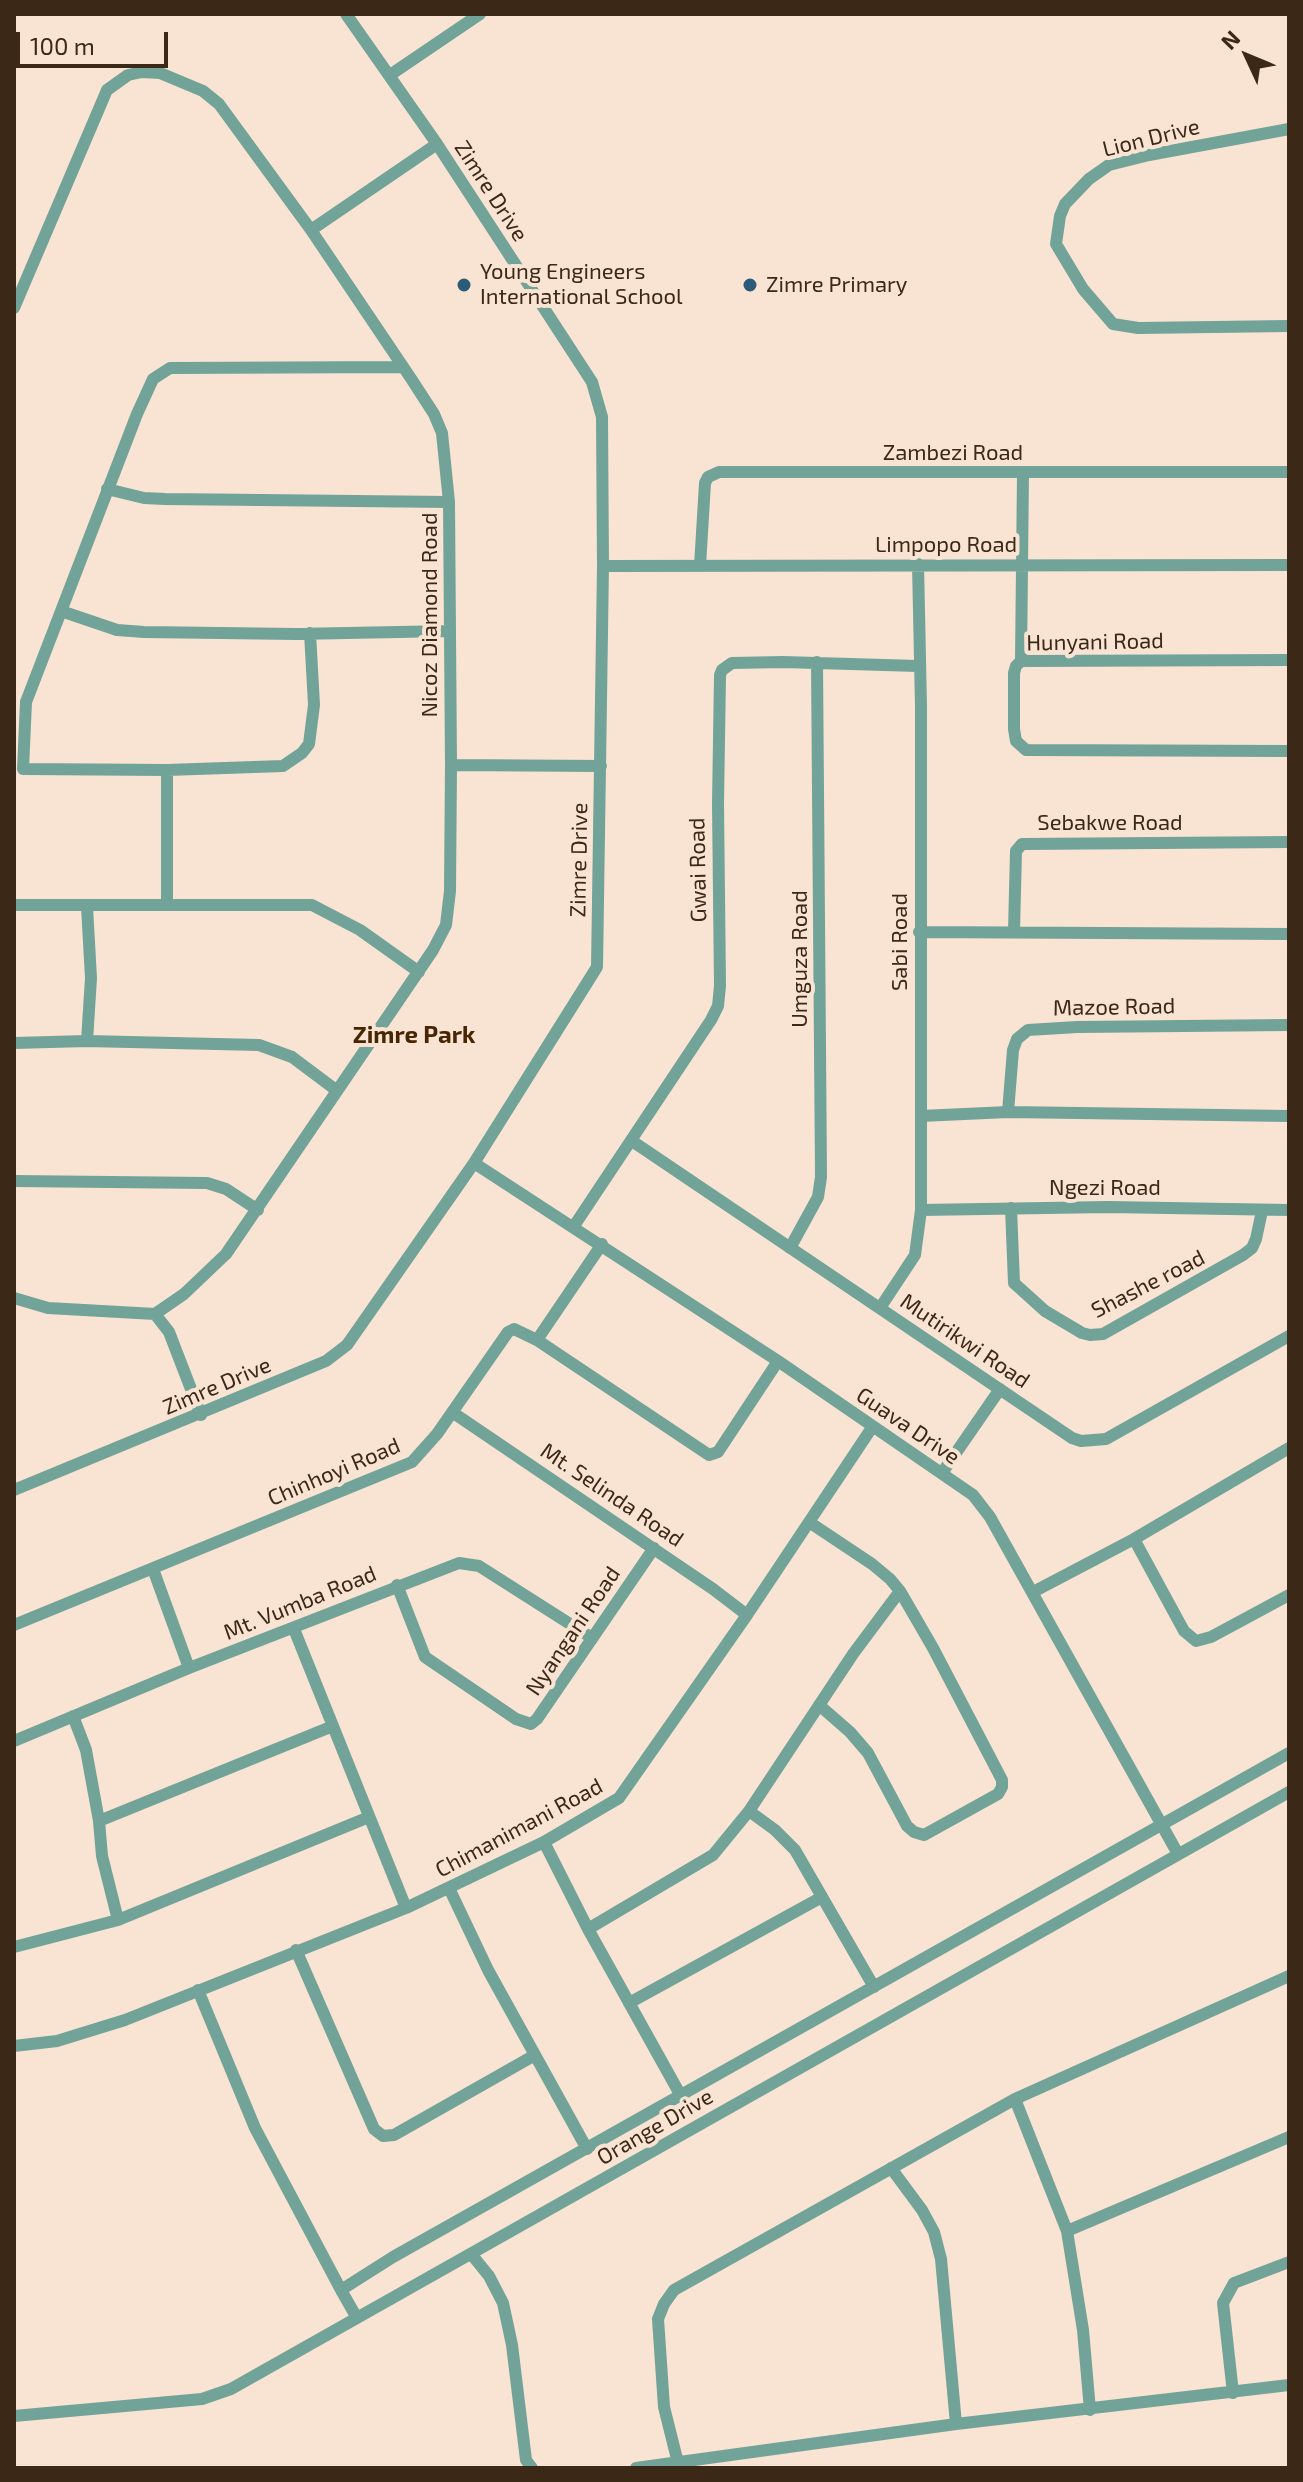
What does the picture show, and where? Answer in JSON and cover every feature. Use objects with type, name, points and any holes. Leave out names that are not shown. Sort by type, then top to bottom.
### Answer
[{"type":"street","name":"Zimre Drive","points":[[14,1490],[326,1361],[347,1345],[474,1163],[597,967],[602,417],[592,382],[437,144],[346,14]]},
{"type":"street","points":[[390,75],[480,14]]},
{"type":"street","name":"Nicoz Diamond Road","points":[[14,308],[102,97],[116,81],[128,75],[160,73],[203,91],[219,104],[311,230],[434,414],[442,433],[449,502],[451,765],[448,914],[433,950],[419,972],[226,1254],[184,1294],[155,1314]]},
{"type":"street","name":"Lion Drive","points":[[1289,129],[1109,165],[1082,185],[1065,204],[1056,244],[1083,289],[1113,324],[1138,328],[1289,326]]},
{"type":"street","points":[[311,230],[437,144]]},
{"type":"street","points":[[310,633],[314,705],[309,744],[283,766],[167,770],[19,769],[26,702],[107,489],[153,379],[164,369],[402,367]]},
{"type":"street","name":"Zambezi Road","points":[[700,566],[705,483],[713,473],[1289,472]]},
{"type":"street","points":[[1021,661],[1023,473]]},
{"type":"street","points":[[107,489],[144,498],[165,499],[449,502]]},
{"type":"street","name":"Sabi Road","points":[[880,1308],[915,1255],[921,1210],[918,564]]},
{"type":"street","name":"Limpopo Road","points":[[603,566],[1289,565]]},
{"type":"street","points":[[61,611],[117,630],[144,632],[450,631]]},
{"type":"street","name":"Hunyani Road","points":[[1289,660],[1021,661],[1014,673],[1014,729],[1016,741],[1026,750],[1289,751]]},
{"type":"street","name":"Umguza Road","points":[[790,1248],[818,1197],[821,1177],[817,662]]},
{"type":"street","name":"Gwai Road","points":[[574,1226],[718,1006],[720,675],[732,663],[918,666]]},
{"type":"street","points":[[451,765],[601,766]]},
{"type":"street","points":[[167,770],[167,904]]},
{"type":"street","name":"Sebakwe Road","points":[[1014,931],[1016,851],[1022,844],[1289,842]]},
{"type":"street","points":[[14,905],[312,905],[360,930],[419,972]]},
{"type":"street","points":[[87,907],[91,978],[87,1041]]},
{"type":"street","points":[[919,932],[1289,934]]},
{"type":"street","name":"Mazoe Road","points":[[1008,1112],[1013,1050],[1017,1039],[1028,1030],[1289,1025]]},
{"type":"street","points":[[14,1043],[87,1041],[259,1045],[292,1057],[336,1090]]},
{"type":"street","points":[[921,1116],[1008,1112],[1289,1116]]},
{"type":"street","name":"Mutirikwi Road","points":[[632,1141],[1072,1438],[1092,1442],[1106,1439],[1289,1336]]},
{"type":"street","name":"Guava Drive","points":[[474,1163],[778,1361],[942,1473],[982,1504],[1178,1854]]},
{"type":"street","points":[[14,1181],[207,1183],[226,1189],[258,1210]]},
{"type":"street","name":"Shashe road","points":[[1011,1208],[1014,1283],[1045,1311],[1090,1335],[1103,1334],[1243,1255],[1252,1248],[1256,1239],[1262,1211]]},
{"type":"street","name":"Ngezi Road","points":[[921,1210],[1289,1210]]},
{"type":"street","points":[[602,1244],[537,1340],[709,1455],[718,1452],[778,1361]]},
{"type":"street","points":[[14,1298],[48,1308],[155,1314],[169,1332],[201,1415]]},
{"type":"street","name":"Chinhoyi Road","points":[[14,1625],[412,1462],[452,1412],[508,1332],[520,1330],[537,1340]]},
{"type":"street","points":[[942,1473],[1000,1389]]},
{"type":"street","name":"Mt. Selinda Road","points":[[452,1412],[654,1548],[747,1615]]},
{"type":"street","name":"Chimanimani Road","points":[[15,2041],[57,2041],[125,2020],[406,1908],[544,1842],[611,1804],[630,1787],[873,1426]]},
{"type":"street","points":[[1033,1592],[1134,1539],[1289,1448]]},
{"type":"street","points":[[809,1522],[872,1564],[900,1591],[1002,1780],[1002,1787],[998,1794],[924,1835],[914,1832],[907,1826],[868,1753],[850,1732],[819,1705]]},
{"type":"street","points":[[1134,1539],[1184,1631],[1196,1641],[1211,1637],[1289,1595]]},
{"type":"street","name":"Nyangani Road","points":[[397,1585],[425,1657],[527,1724],[537,1719],[654,1548]]},
{"type":"street","name":"Mt. Vumba Road","points":[[14,1741],[189,1668],[459,1563],[479,1566],[592,1638]]},
{"type":"street","points":[[153,1569],[189,1668]]},
{"type":"street","points":[[588,1929],[713,1855],[749,1811],[853,1654],[900,1591]]},
{"type":"street","points":[[294,1629],[406,1908]]},
{"type":"street","points":[[73,1716],[86,1750],[102,1856],[118,1920]]},
{"type":"street","points":[[99,1821],[333,1726]]},
{"type":"street","points":[[341,2290],[393,2257],[1289,1753]]},
{"type":"street","name":"Orange Drive","points":[[14,2416],[202,2399],[231,2389],[1289,1792]]},
{"type":"street","points":[[749,1811],[795,1850],[874,1987]]},
{"type":"street","points":[[14,1947],[118,1920],[369,1817]]},
{"type":"street","points":[[544,1842],[588,1929],[681,2096]]},
{"type":"street","points":[[449,1888],[488,1970],[587,2149]]},
{"type":"street","points":[[629,2003],[822,1897]]},
{"type":"street","points":[[296,1950],[374,2129],[383,2136],[394,2135],[535,2055]]},
{"type":"street","points":[[678,2463],[664,2407],[658,2319],[674,2290],[1015,2099],[1289,1976]]},
{"type":"street","points":[[198,1990],[255,2128],[357,2318]]},
{"type":"street","points":[[1015,2099],[1067,2231],[1083,2330],[1090,2410]]},
{"type":"street","points":[[1067,2231],[1289,2137]]},
{"type":"street","points":[[891,2168],[922,2210],[934,2232],[941,2259],[956,2424]]},
{"type":"street","points":[[472,2255],[489,2276],[503,2303],[512,2345],[526,2460],[532,2468]]},
{"type":"street","points":[[1233,2393],[1223,2303],[1234,2283],[1289,2262]]},
{"type":"street","points":[[636,2468],[956,2424],[1289,2385]]},
{"type":"place","name":"Young Engineers International School","points":[[464,285]]},
{"type":"place","name":"Zimre Primary","points":[[750,285]]},
{"type":"district","name":"Zimre Park","points":[[414,1035]]}]
